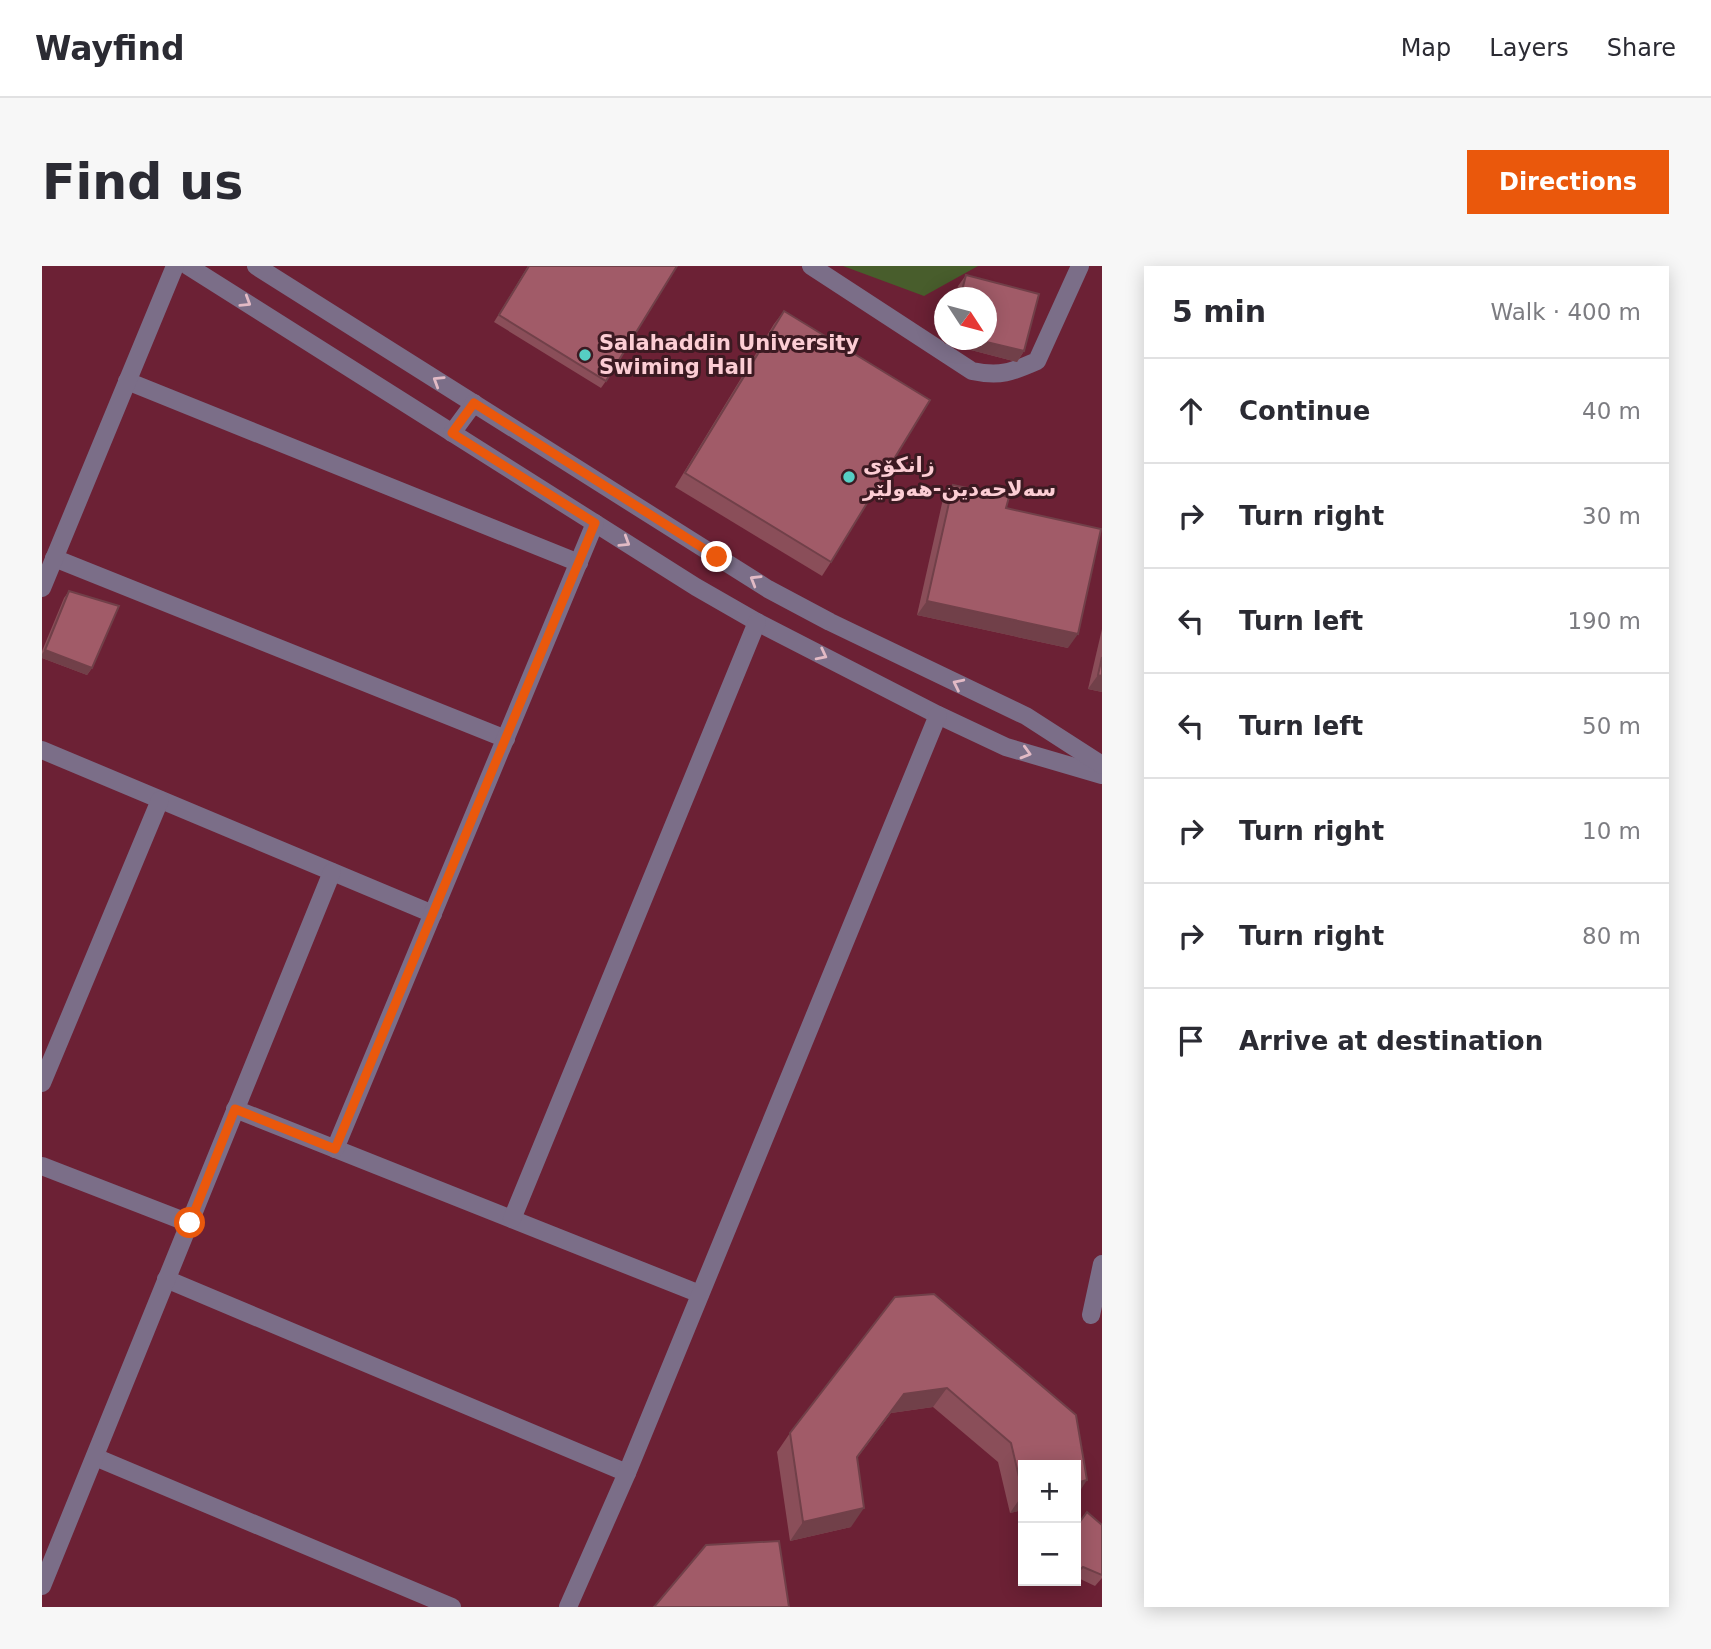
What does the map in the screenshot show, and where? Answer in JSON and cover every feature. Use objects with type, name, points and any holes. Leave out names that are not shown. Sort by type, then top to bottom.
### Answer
[{"type":"street","points":[[42,588],[175,266]]},
{"type":"street","points":[[188,266],[757,622],[937,715],[1006,747],[1102,775]]},
{"type":"street","points":[[256,266],[768,589],[830,622],[1026,716],[1102,765]]},
{"type":"street","points":[[811,266],[972,371],[993,375],[1015,371],[1037,361],[1080,266]]},
{"type":"street","points":[[127,381],[579,563]]},
{"type":"street","points":[[452,433],[474,403]]},
{"type":"street","points":[[335,1149],[595,523]]},
{"type":"street","points":[[54,558],[506,738]]},
{"type":"street","points":[[512,1219],[757,622]]},
{"type":"street","points":[[568,1607],[627,1473],[937,715]]},
{"type":"street","points":[[42,750],[433,914]]},
{"type":"street","points":[[42,1083],[160,800]]},
{"type":"street","points":[[42,1586],[332,872]]},
{"type":"street","points":[[235,1109],[700,1294]]},
{"type":"street","points":[[42,1166],[190,1223]]},
{"type":"street","points":[[1091,1315],[1102,1264]]},
{"type":"street","points":[[166,1279],[627,1473]]},
{"type":"street","points":[[94,1457],[452,1607]]},
{"type":"green space","points":[[843,266],[978,266],[940,287],[934,287],[934,290],[924,296]]},
{"type":"building","name":"Salahaddin University Swiming Hall","points":[[529,266],[677,266],[606,381],[499,315]]},
{"type":"building","points":[[966,275],[1039,294],[1024,351],[997,345],[997,287],[963,287]]},
{"type":"building","points":[[784,311],[930,400],[831,562],[685,473]]},
{"type":"building","points":[[953,485],[1009,497],[1006,508],[1101,529],[1078,634],[927,601]]},
{"type":"building","points":[[69,591],[119,606],[92,668],[45,650]]},
{"type":"building","points":[[1102,657],[1102,676],[1098,675]]},
{"type":"building","points":[[934,1294],[1076,1415],[1087,1480],[1081,1482],[1081,1460],[1018,1460],[1018,1473],[1011,1443],[947,1388],[904,1394],[857,1457],[864,1508],[803,1522],[790,1433],[895,1297]]},
{"type":"building","points":[[1087,1512],[1102,1525],[1102,1575],[1083,1567],[1081,1569],[1081,1520]]},
{"type":"building","points":[[779,1541],[789,1607],[654,1607],[706,1545]]},
{"type":"place","name":"Salahaddin University Swiming Hall","points":[[585,355]]},
{"type":"place","name":"زانکۆی سەلاحەدین-هەولێر","points":[[849,477]]},
{"type":"route","points":[[190,1223],[235,1109],[335,1149],[595,523],[452,433],[474,403],[717,557]]}]
